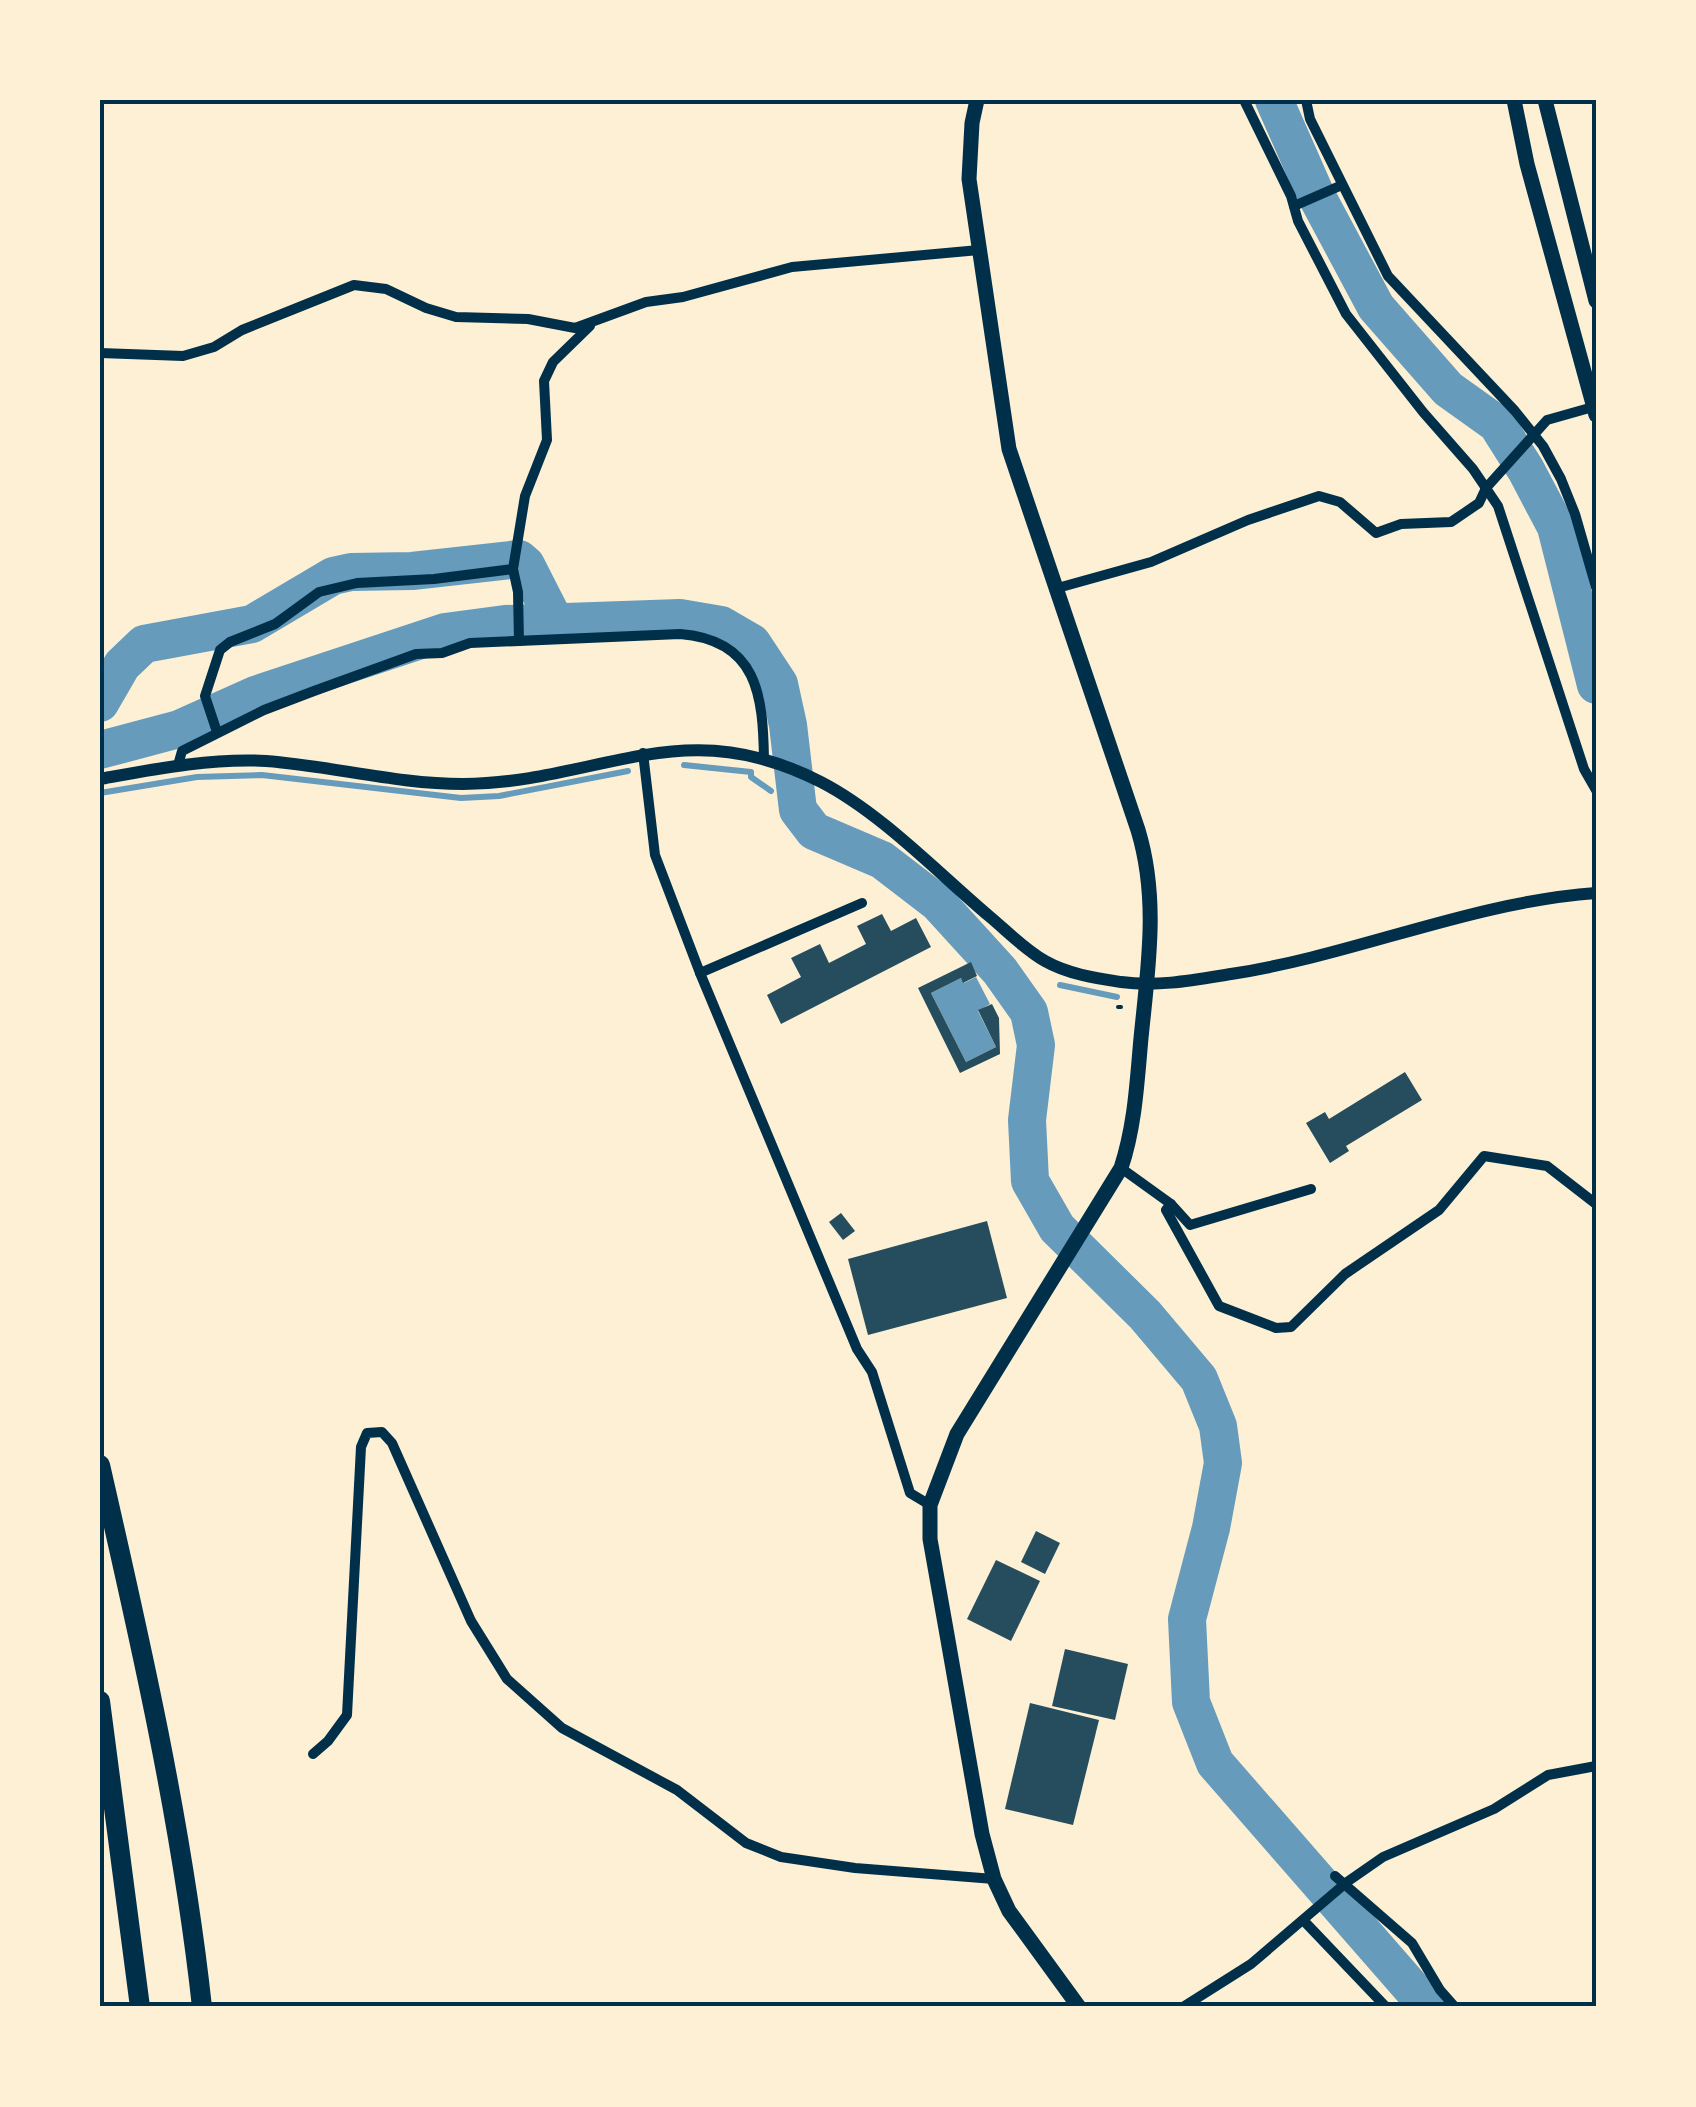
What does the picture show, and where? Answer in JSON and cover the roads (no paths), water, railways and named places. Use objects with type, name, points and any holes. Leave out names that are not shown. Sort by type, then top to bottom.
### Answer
[{"type":"highway","points":[[100,1465],[154,1701],[194,1936],[202,2007]]},
{"type":"highway","points":[[100,1701],[140,2007]]},
{"type":"main road","points":[[977,100],[969,179],[1009,449],[1146,857],[1150,884],[1134,1118],[1121,1168],[957,1434],[930,1505],[930,1539],[982,1834],[994,1878],[1009,1911],[1080,2007]]},
{"type":"main road","points":[[1514,100],[1527,164],[1595,411]]},
{"type":"main road","points":[[1546,100],[1596,301]]},
{"type":"street","points":[[1244,100],[1268,144],[1295,205],[1298,221],[1346,314],[1423,412],[1488,485],[1506,527],[1584,769],[1596,790]]},
{"type":"street","points":[[1306,100],[1340,185],[1388,276],[1532,438],[1561,479],[1596,587]]},
{"type":"street","points":[[1295,205],[1340,185]]},
{"type":"street","points":[[100,353],[183,356],[214,347],[242,330],[354,284],[386,290],[456,317],[528,319],[575,328],[646,302],[682,297],[798,266],[979,250]]},
{"type":"street","points":[[519,637],[513,568],[524,500],[547,440],[544,381],[548,370],[591,325]]},
{"type":"street","points":[[1054,589],[1151,562],[1248,520],[1319,496],[1340,502],[1376,532],[1401,524],[1451,522],[1479,504],[1488,485],[1547,420],[1595,411]]},
{"type":"street","points":[[216,729],[205,698],[217,656],[224,646],[275,624],[319,592],[357,582],[421,580],[513,568]]},
{"type":"street","points":[[178,766],[182,750],[216,729],[416,654],[442,653],[467,643],[519,637],[680,634],[710,640],[738,657],[757,684],[767,760]]},
{"type":"street","points":[[100,779],[178,766],[263,761],[461,784],[534,776],[644,753],[713,750],[767,760],[836,791],[871,816],[1045,961],[1087,976],[1146,985],[1284,966],[1514,903],[1596,894]]},
{"type":"street","points":[[644,753],[655,855],[856,1349],[872,1372],[910,1493],[930,1505]]},
{"type":"street","points":[[700,972],[862,903]]},
{"type":"street","points":[[1171,1204],[1166,1210],[1219,1306],[1276,1328],[1290,1327],[1346,1274],[1439,1210],[1484,1156],[1547,1166],[1596,1204]]},
{"type":"street","points":[[1121,1168],[1171,1204],[1190,1225],[1311,1189]]},
{"type":"street","points":[[312,1754],[328,1741],[347,1715],[360,1447],[367,1432],[382,1432],[392,1443],[471,1621],[507,1679],[562,1728],[677,1790],[746,1843],[781,1857],[855,1868],[994,1878]]},
{"type":"street","points":[[1183,2007],[1251,1964],[1307,1918],[1340,1883],[1383,1857],[1494,1809],[1548,1775],[1596,1766]]},
{"type":"street","points":[[1340,1883],[1412,1942],[1440,1990],[1455,2007]]},
{"type":"street","points":[[1307,1918],[1386,2007]]},
{"type":"water","points":[[976,977],[990,1004],[978,1011],[996,1047],[966,1062],[931,993],[961,978],[964,983]]},
{"type":"waterway","points":[[1274,100],[1315,193],[1376,307],[1448,389],[1497,424],[1526,470],[1556,527],[1596,685]]},
{"type":"waterway","points":[[100,703],[122,665],[144,644],[252,624],[333,576],[351,572],[412,571],[519,559],[526,565],[555,622]]},
{"type":"waterway","points":[[100,750],[179,729],[255,695],[445,632],[505,624],[680,618],[721,625],[752,643],[779,684],[798,810],[814,831],[882,860],[938,903],[1000,971],[1029,1012],[1036,1045],[1027,1120],[1030,1181],[1057,1228],[1145,1315],[1199,1379],[1218,1426],[1223,1463],[1187,1619],[1191,1702],[1215,1763],[1428,2007]]},
{"type":"waterway","points":[[684,765],[751,772],[751,777],[771,791]]},
{"type":"waterway","points":[[100,793],[197,777],[262,775],[461,798],[499,796],[628,771]]},
{"type":"waterway","points":[[1060,985],[1117,997]]}]
